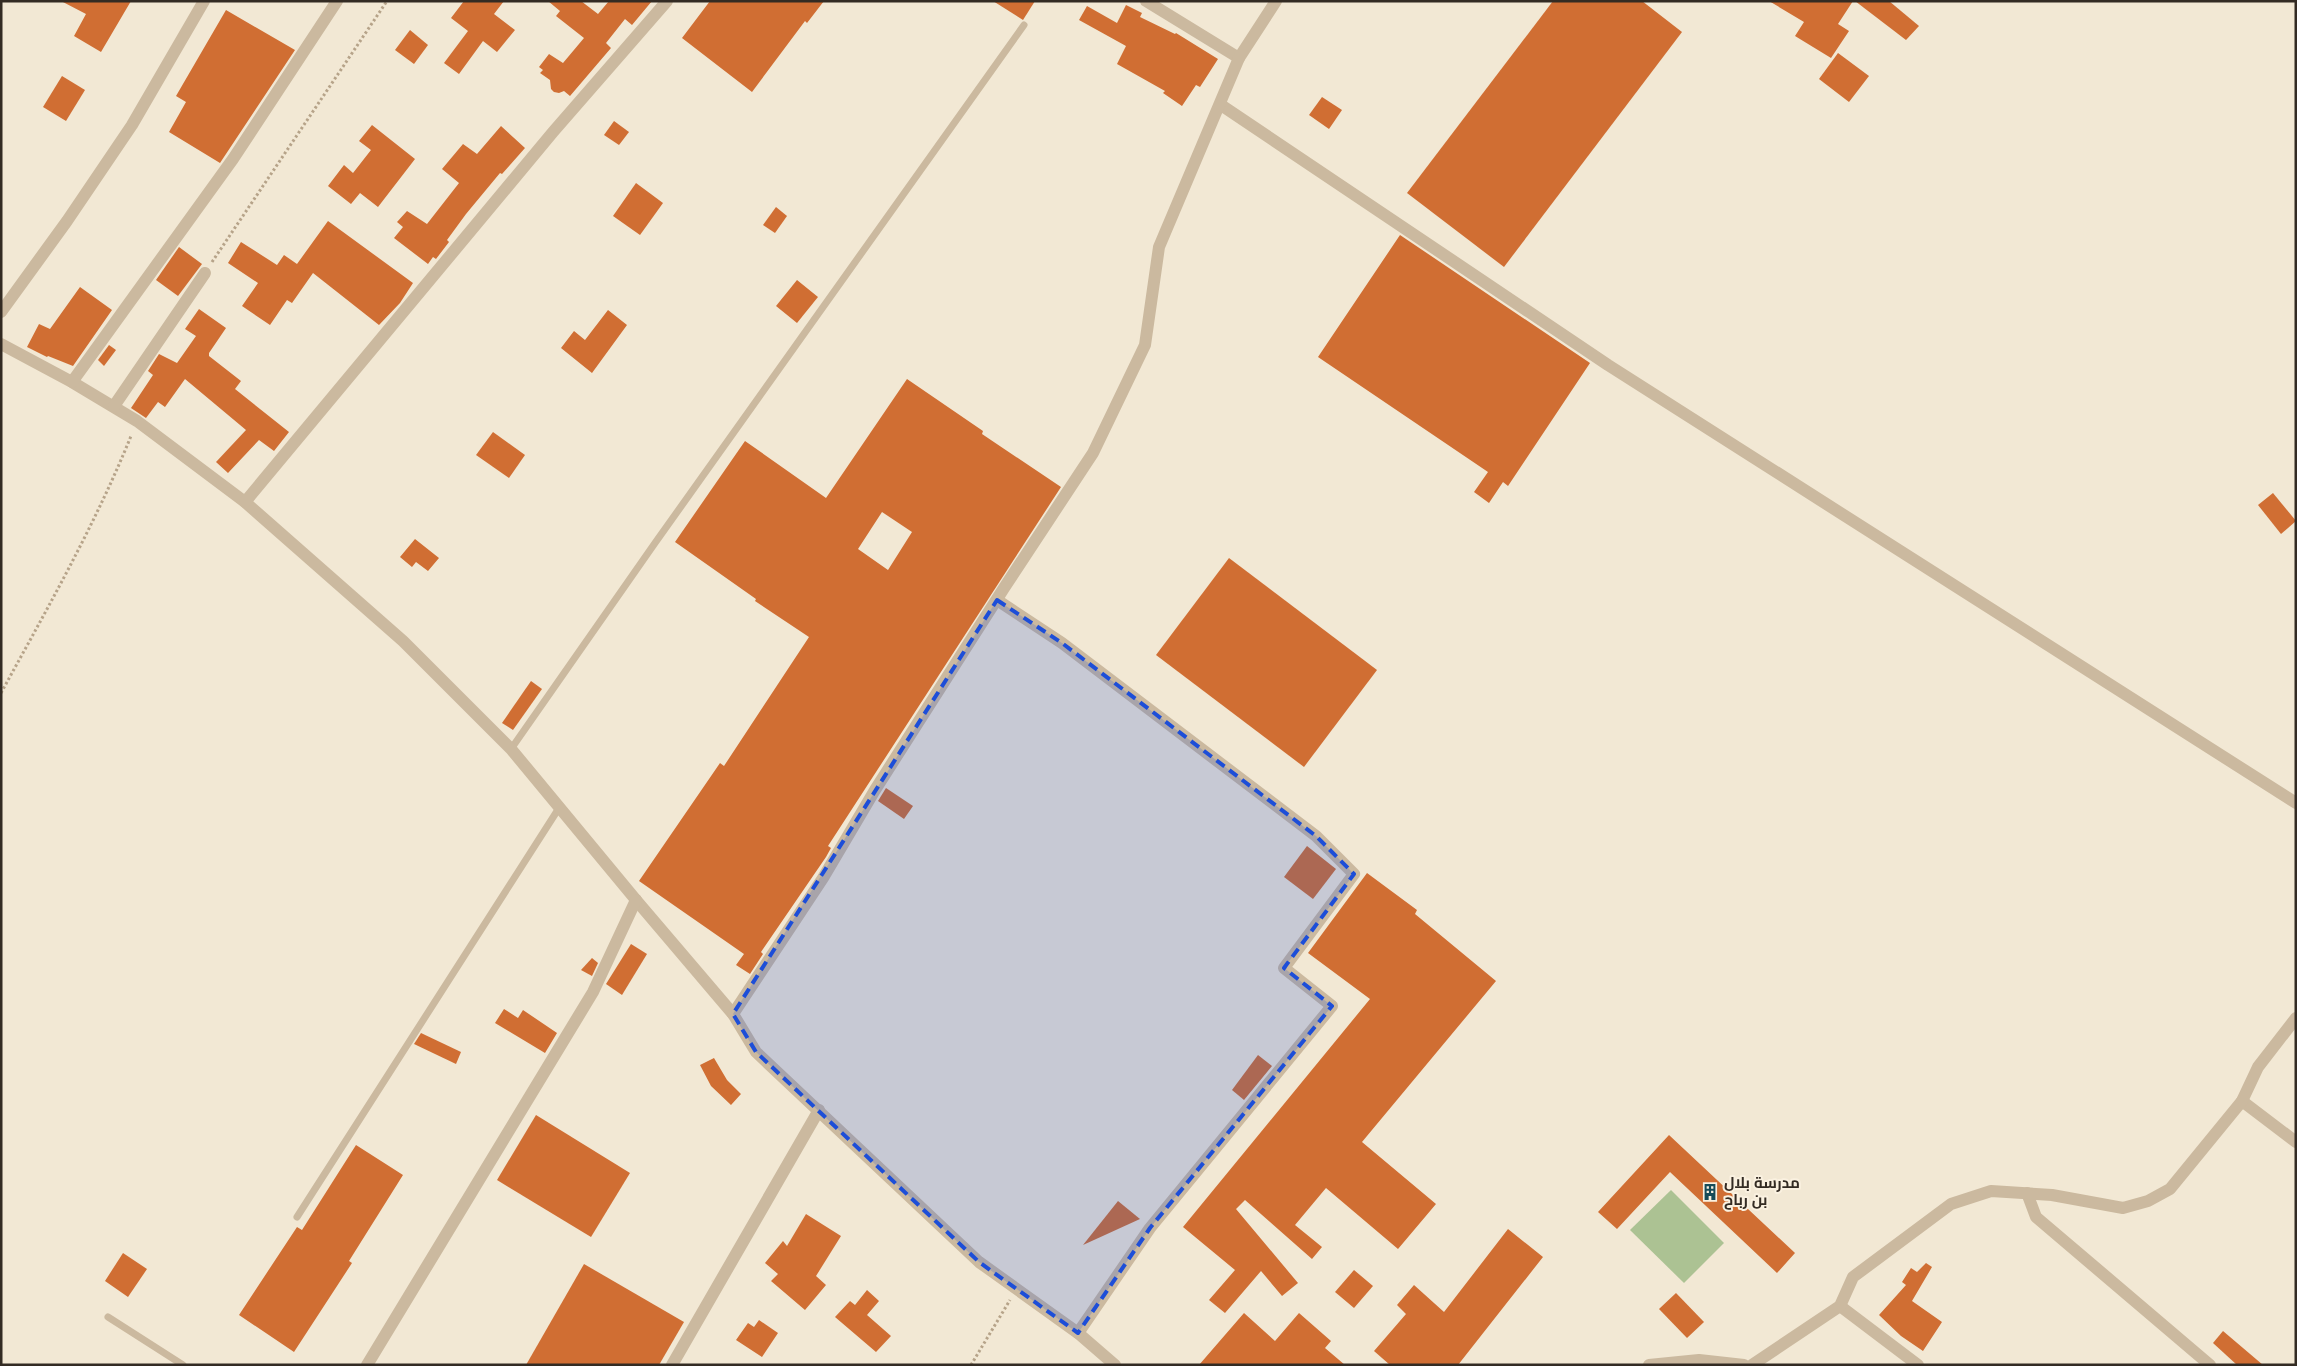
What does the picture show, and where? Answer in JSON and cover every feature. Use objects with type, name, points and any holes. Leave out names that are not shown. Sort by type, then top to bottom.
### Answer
[{"type":"street","points":[[1,312],[67,221],[132,125],[204,1]]},
{"type":"street","points":[[72,382],[228,167],[337,1]]},
{"type":"street","points":[[245,502],[553,132],[666,1]]},
{"type":"street","points":[[1146,1],[1239,58]]},
{"type":"street","points":[[733,1014],[823,878],[875,790],[1093,452],[1145,345],[1159,247],[1221,105],[1239,58],[1276,1]]},
{"type":"street","points":[[1221,105],[1608,365],[2296,803]]},
{"type":"street","points":[[114,406],[205,273]]},
{"type":"street","points":[[1,344],[72,382],[137,421],[245,502],[404,641],[511,749],[733,1014],[756,1052],[979,1262],[1078,1333],[1115,1365]]},
{"type":"street","points":[[997,600],[1062,643],[1316,836],[1354,874],[1284,968],[1332,1006],[1150,1228],[1078,1333]]},
{"type":"street","points":[[367,1365],[593,992],[636,900]]},
{"type":"street","points":[[1752,1365],[1840,1306],[1853,1277],[1951,1204],[1991,1191],[2052,1195],[2123,1208],[2148,1201],[2170,1188],[2242,1101],[2258,1067],[2296,1018]]},
{"type":"street","points":[[2242,1101],[2296,1142]]},
{"type":"street","points":[[672,1365],[819,1110]]},
{"type":"street","points":[[2027,1193],[2036,1217],[2210,1365]]},
{"type":"street","points":[[1840,1306],[1918,1365]]},
{"type":"street","points":[[1649,1365],[1699,1360],[1744,1365]]},
{"type":"lane","points":[[511,749],[672,519],[1024,25]]},
{"type":"lane","points":[[297,1217],[559,808]]},
{"type":"lane","points":[[108,1317],[183,1365]]},
{"type":"path","points":[[205,273],[387,1]]},
{"type":"path","points":[[1,693],[68,569],[119,466],[137,421]]},
{"type":"path","points":[[971,1365],[1017,1289]]},
{"type":"highlighted area","points":[[997,600],[1062,643],[1316,836],[1354,874],[1284,968],[1332,1006],[1150,1228],[1078,1333],[979,1262],[756,1052],[733,1014]]},
{"type":"green space","points":[[1671,1190],[1724,1243],[1684,1283],[1630,1230]]},
{"type":"building","points":[[61,1],[131,1],[101,52],[74,36],[86,14]]},
{"type":"building","points":[[464,1],[504,1],[494,14],[515,30],[497,52],[483,41],[459,74],[444,63],[468,31],[451,18]]},
{"type":"building","points":[[548,1],[581,1],[598,14],[609,1],[652,1],[632,25],[625,19],[606,43],[611,48],[570,96],[564,91],[554,92],[551,89],[550,80],[540,73],[543,70],[539,67],[549,54],[563,63],[584,38],[556,16],[560,11]]},
{"type":"building","points":[[710,1],[824,1],[807,23],[805,21],[752,92],[682,38]]},
{"type":"building","points":[[993,1],[1035,1],[1023,20]]},
{"type":"building","points":[[1553,1],[1642,1],[1682,32],[1504,267],[1407,193]]},
{"type":"building","points":[[1769,1],[1853,1],[1838,24],[1849,31],[1831,58],[1795,36],[1804,22]]},
{"type":"building","points":[[1855,1],[1889,1],[1919,26],[1906,40]]},
{"type":"building","points":[[1126,5],[1142,13],[1140,17],[1176,33],[1218,59],[1200,87],[1196,85],[1182,106],[1163,93],[1165,91],[1117,64],[1126,46],[1079,20],[1087,6],[1117,23]]},
{"type":"building","points":[[226,10],[295,50],[220,163],[169,132],[186,102],[176,96]]},
{"type":"building","points":[[410,30],[428,45],[414,64],[395,50]]},
{"type":"building","points":[[1838,53],[1869,76],[1849,102],[1819,79]]},
{"type":"building","points":[[62,76],[85,90],[66,121],[43,107]]},
{"type":"building","points":[[1322,97],[1342,110],[1329,129],[1309,115]]},
{"type":"building","points":[[614,121],[629,132],[619,145],[604,135]]},
{"type":"building","points":[[372,125],[415,159],[378,207],[360,193],[351,204],[328,186],[344,165],[353,173],[371,150],[359,141]]},
{"type":"building","points":[[501,126],[525,148],[502,174],[500,173],[466,214],[436,259],[433,257],[428,264],[394,238],[403,227],[397,222],[407,211],[427,224],[459,183],[442,169],[463,144],[477,154]]},
{"type":"building","points":[[636,183],[663,203],[640,235],[613,216]]},
{"type":"building","points":[[776,207],[787,216],[775,233],[763,225]]},
{"type":"building","points":[[328,221],[413,283],[400,303],[379,325],[313,273],[292,303],[287,300],[270,325],[242,306],[258,283],[228,263],[241,242],[277,265],[284,255],[297,264]]},
{"type":"building","points":[[1400,235],[1590,363],[1508,486],[1503,482],[1489,503],[1474,492],[1488,472],[1318,357]]},
{"type":"building","points":[[179,247],[202,264],[178,296],[156,280]]},
{"type":"building","points":[[797,280],[818,297],[797,323],[776,306]]},
{"type":"building","points":[[80,287],[112,310],[73,366],[47,357],[27,347],[39,324],[50,329]]},
{"type":"building","points":[[199,309],[226,328],[209,353],[209,356],[241,381],[235,389],[289,432],[274,451],[259,440],[228,473],[216,462],[246,430],[185,379],[165,407],[158,402],[146,418],[131,408],[153,375],[148,371],[159,354],[177,363],[196,336],[185,329]]},
{"type":"building","points":[[608,310],[627,325],[592,373],[561,348],[574,331],[585,340]]},
{"type":"building","points":[[109,345],[116,350],[104,366],[98,360]]},
{"type":"building","points":[[907,379],[983,431],[982,434],[1061,487],[828,846],[831,848],[826,857],[761,952],[763,954],[750,974],[736,965],[744,954],[639,881],[720,763],[724,766],[809,637],[755,601],[756,599],[675,542],[745,441],[826,498]],"holes":[[[882,512],[912,532],[888,570],[858,549]]]},
{"type":"building","points":[[493,432],[525,455],[509,478],[476,455]]},
{"type":"building","points":[[2273,493],[2296,521],[2281,534],[2258,505]]},
{"type":"building","points":[[415,539],[439,558],[428,571],[416,562],[412,567],[400,557]]},
{"type":"building","points":[[1229,558],[1377,670],[1304,767],[1156,655]]},
{"type":"building","points":[[531,681],[542,689],[513,730],[502,723]]},
{"type":"building","points":[[886,788],[913,806],[904,819],[878,801]]},
{"type":"building","points":[[1307,846],[1336,869],[1313,899],[1284,877]]},
{"type":"building","points":[[1367,873],[1417,910],[1415,914],[1496,981],[1362,1142],[1436,1204],[1398,1249],[1326,1188],[1295,1225],[1322,1247],[1312,1259],[1245,1200],[1236,1209],[1298,1283],[1282,1296],[1261,1271],[1225,1313],[1209,1300],[1235,1270],[1183,1227],[1370,999],[1308,953]]},
{"type":"building","points":[[631,944],[647,954],[622,995],[606,984]]},
{"type":"building","points":[[592,958],[598,963],[592,976],[581,970]]},
{"type":"building","points":[[504,1009],[518,1018],[523,1010],[557,1033],[545,1053],[495,1023]]},
{"type":"building","points":[[421,1033],[461,1052],[456,1064],[414,1044]]},
{"type":"building","points":[[1258,1055],[1272,1066],[1244,1100],[1232,1090]]},
{"type":"building","points":[[714,1058],[727,1080],[741,1094],[731,1105],[711,1086],[700,1065]]},
{"type":"building","points":[[536,1115],[630,1173],[591,1237],[497,1180]]},
{"type":"building","name":"مدرسة بلال بن رباح","points":[[1669,1135],[1795,1253],[1777,1273],[1670,1172],[1617,1229],[1598,1212]]},
{"type":"building","points":[[356,1145],[403,1175],[349,1261],[352,1263],[294,1352],[239,1315],[297,1227],[302,1230]]},
{"type":"building","points":[[1118,1201],[1140,1219],[1083,1245]]},
{"type":"building","points":[[806,1214],[841,1236],[816,1276],[826,1285],[805,1310],[771,1281],[778,1274],[765,1263],[783,1241],[787,1246]]},
{"type":"building","points":[[1508,1229],[1543,1257],[1458,1365],[1390,1365],[1374,1351],[1406,1314],[1397,1305],[1414,1285],[1444,1312]]},
{"type":"building","points":[[123,1253],[147,1269],[128,1297],[105,1281]]},
{"type":"building","points":[[1926,1263],[1932,1267],[1912,1301],[1942,1322],[1923,1351],[1901,1336],[1879,1315],[1906,1285],[1902,1282],[1911,1268],[1917,1272]]},
{"type":"building","points":[[584,1264],[684,1322],[659,1365],[526,1365]]},
{"type":"building","points":[[1354,1270],[1373,1286],[1354,1308],[1335,1292]]},
{"type":"building","points":[[867,1290],[879,1301],[867,1315],[891,1336],[876,1352],[835,1317],[850,1301],[855,1305]]},
{"type":"building","points":[[1676,1293],[1704,1322],[1687,1338],[1659,1309]]},
{"type":"building","points":[[1244,1313],[1275,1341],[1299,1313],[1331,1341],[1325,1348],[1345,1365],[1199,1365]]},
{"type":"building","points":[[759,1320],[778,1333],[762,1357],[736,1340],[748,1323],[754,1327]]},
{"type":"building","points":[[2223,1331],[2263,1365],[2237,1365],[2213,1343]]},
{"type":"place","name":"مدرسة بلال بن رباح","points":[[1710,1192]]}]
